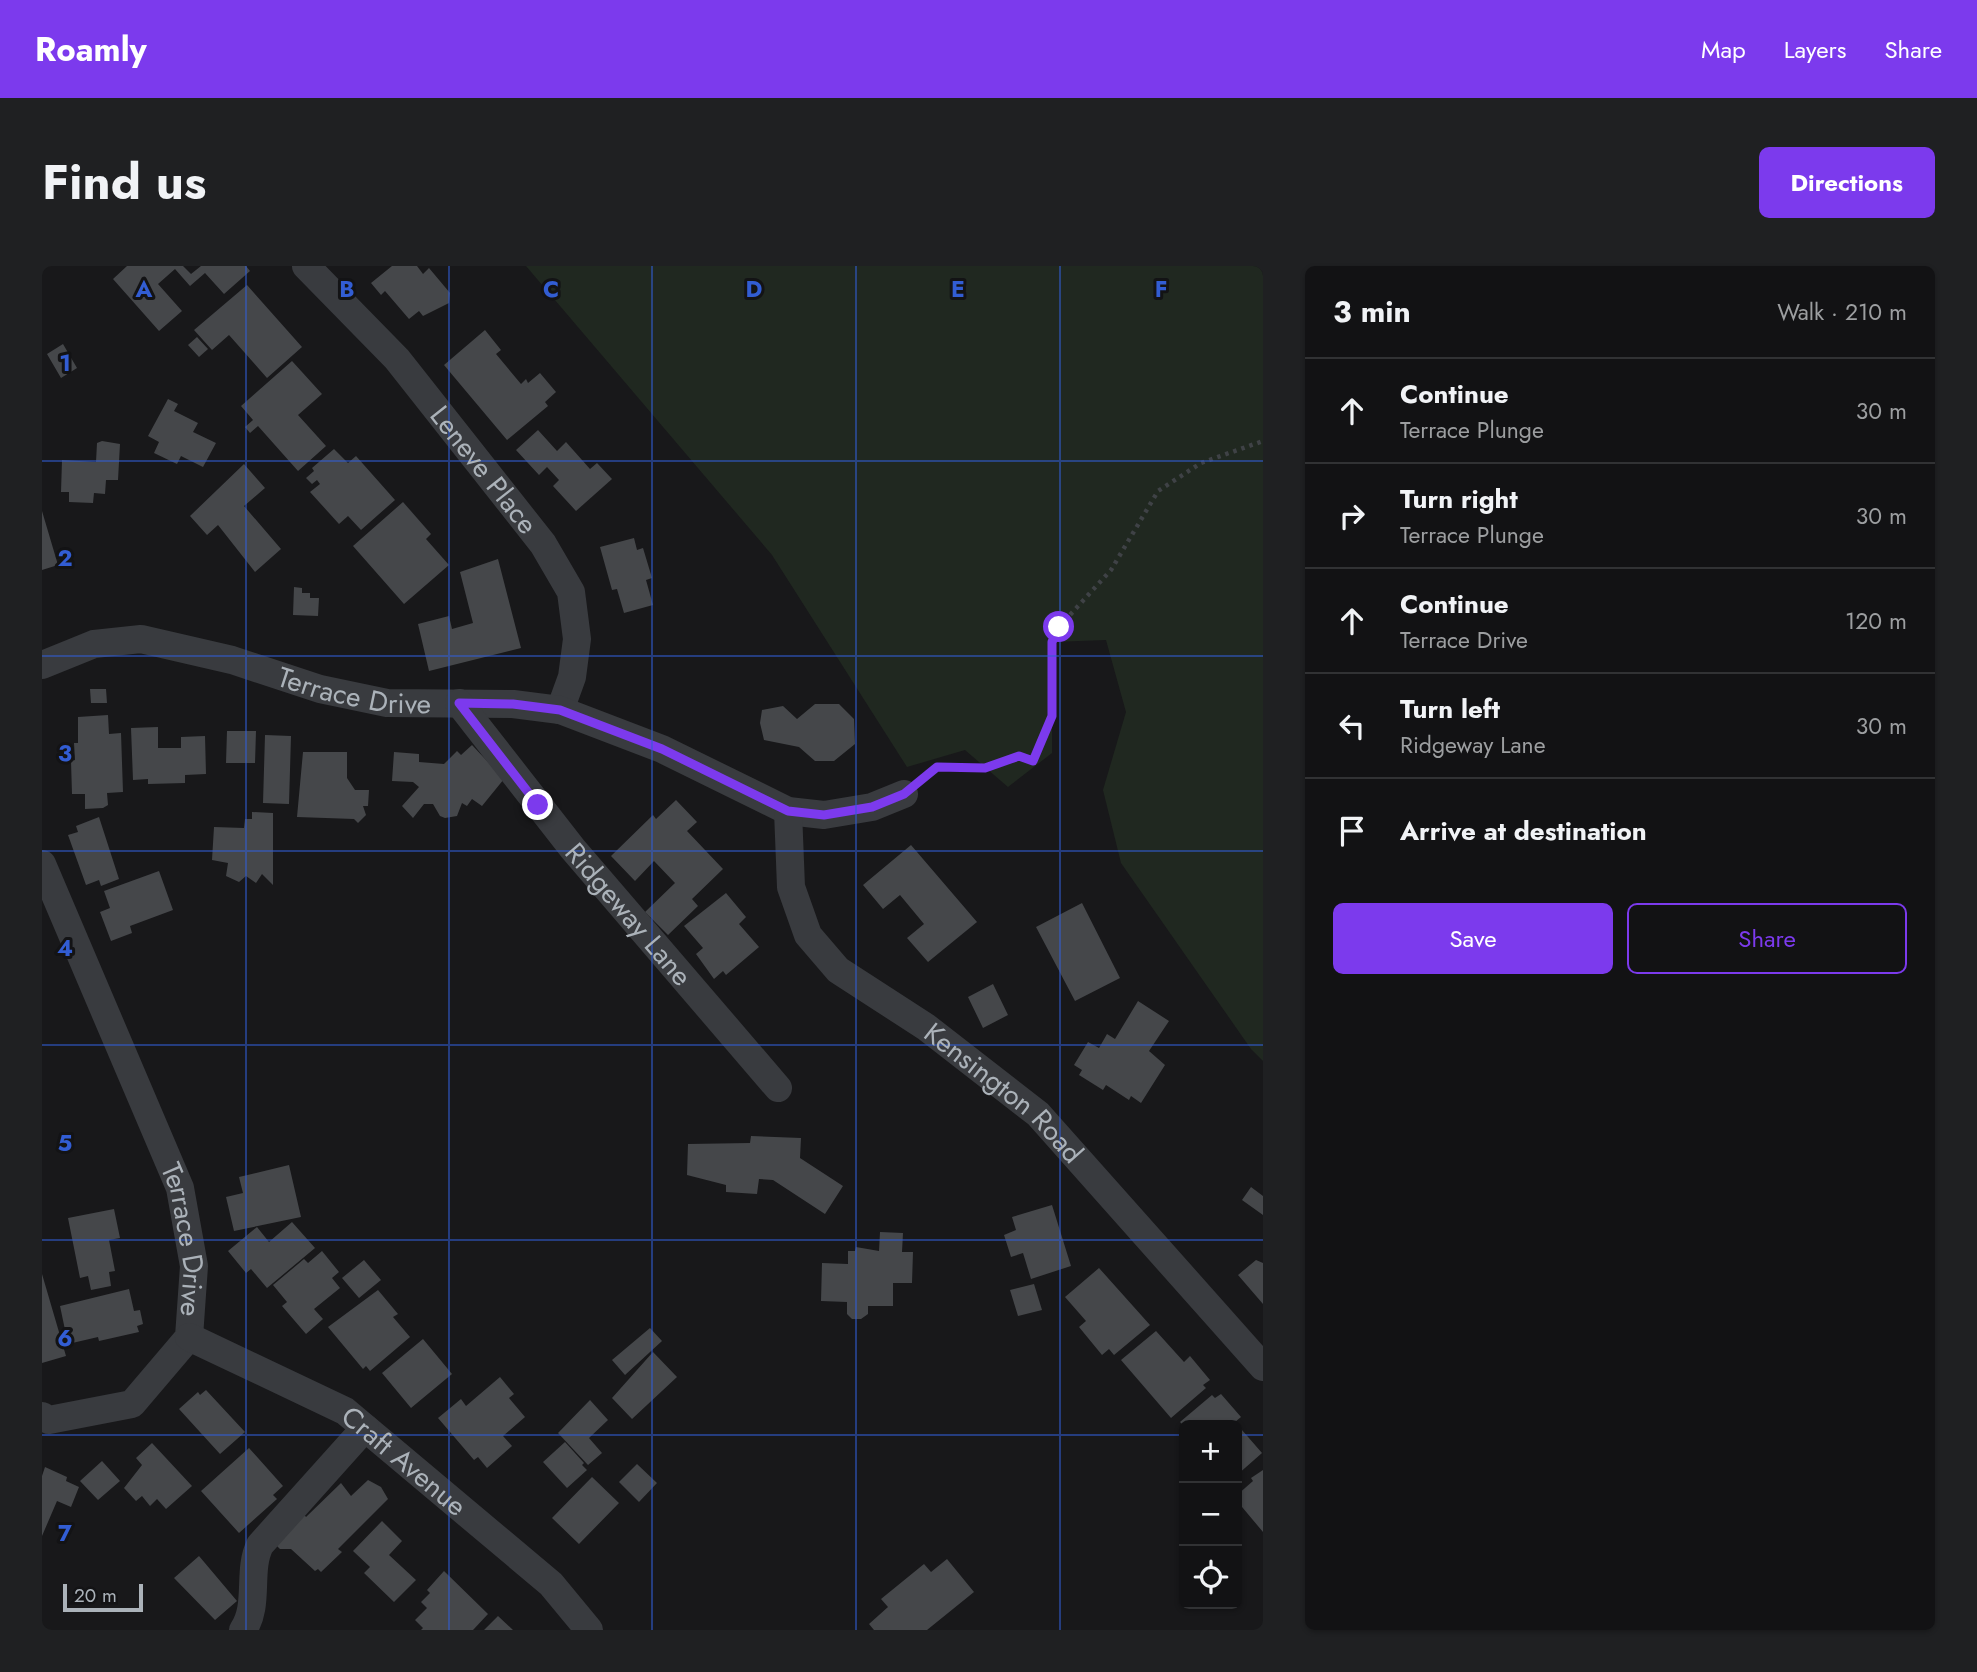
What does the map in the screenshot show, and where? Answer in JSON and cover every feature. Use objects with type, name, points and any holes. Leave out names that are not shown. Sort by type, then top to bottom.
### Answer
[{"type":"street","name":"Leneve Place","points":[[306,266],[397,359],[543,544],[571,592],[577,639],[572,677],[560,710]]},
{"type":"street","name":"Terrace Drive","points":[[42,665],[94,644],[141,639],[232,660],[320,690],[387,703],[513,704],[560,710],[662,749],[788,811],[824,815],[872,807],[904,794]]},
{"type":"street","name":"Ridgeway Lane","points":[[459,703],[573,849],[778,1088]]},
{"type":"street","name":"Kensington Road","points":[[788,811],[791,887],[808,935],[838,970],[926,1027],[1038,1114],[1263,1367]]},
{"type":"street","name":"Terrace Drive","points":[[42,864],[180,1188],[194,1266],[189,1337],[132,1404],[49,1420],[42,1416]]},
{"type":"street","name":"Craft Avenue","points":[[189,1337],[345,1411],[551,1584],[589,1630]]},
{"type":"street","points":[[243,1630],[251,1615],[255,1555],[260,1545],[365,1428]]},
{"type":"path","points":[[904,794],[937,767],[985,768],[1019,756],[1033,761],[1052,716],[1052,642],[1059,627],[1111,570],[1158,491],[1200,463],[1263,441]]},
{"type":"shaded area","points":[[526,266],[1263,266],[1263,1061],[1251,1049],[1121,863],[1103,790],[1126,712],[1106,640],[1052,642],[1052,753],[1008,787],[965,750],[907,767],[772,555]]},
{"type":"building","points":[[127,266],[183,266],[191,274],[201,266],[246,266],[250,271],[224,294],[205,273],[190,286],[175,269],[158,284],[182,311],[159,331],[113,279]]},
{"type":"building","points":[[392,266],[417,266],[423,274],[429,268],[450,293],[449,303],[423,316],[419,311],[409,319],[385,291],[381,295],[371,283]]},
{"type":"building","points":[[247,285],[302,347],[267,378],[229,335],[212,350],[194,330]]},
{"type":"building","points":[[485,330],[501,350],[496,354],[521,384],[526,379],[528,383],[540,373],[556,392],[545,402],[548,406],[507,440],[444,365]]},
{"type":"building","points":[[197,337],[208,349],[199,357],[188,345]]},
{"type":"building","points":[[63,344],[77,368],[61,378],[47,354]]},
{"type":"building","points":[[292,361],[322,394],[298,415],[326,446],[298,471],[258,426],[250,433],[245,427],[253,420],[241,406]]},
{"type":"building","points":[[168,399],[178,404],[174,411],[198,423],[193,432],[216,443],[203,467],[181,456],[177,464],[154,453],[159,442],[148,436]]},
{"type":"building","points":[[538,430],[557,451],[566,442],[590,469],[597,463],[612,479],[576,511],[553,486],[559,480],[547,467],[539,475],[516,450]]},
{"type":"building","points":[[102,441],[120,444],[118,480],[106,480],[105,494],[94,493],[93,503],[69,502],[69,492],[61,492],[62,460],[96,462],[97,443]]},
{"type":"building","points":[[334,449],[348,463],[356,456],[395,500],[361,530],[348,516],[339,524],[310,492],[320,484],[317,480],[312,484],[306,478],[314,471],[312,468]]},
{"type":"building","points":[[244,464],[265,488],[244,506],[281,549],[255,572],[218,525],[207,535],[190,516]]},
{"type":"building","points":[[403,502],[431,534],[426,539],[449,565],[404,604],[353,546]]},
{"type":"building","points":[[42,511],[58,565],[42,570]]},
{"type":"building","points":[[634,538],[637,550],[643,548],[652,578],[646,580],[653,605],[624,613],[617,589],[612,590],[600,547]]},
{"type":"building","points":[[498,559],[521,648],[429,671],[418,624],[449,616],[452,629],[473,623],[460,572]]},
{"type":"building","points":[[294,587],[302,588],[302,593],[310,593],[310,598],[319,598],[318,616],[293,615]]},
{"type":"building","points":[[90,689],[106,689],[107,703],[91,703]]},
{"type":"building","points":[[815,704],[839,704],[854,719],[855,744],[834,761],[815,761],[799,747],[764,740],[760,723],[762,710],[783,706],[797,719]]},
{"type":"building","points":[[108,715],[109,734],[121,733],[123,792],[107,793],[108,805],[103,808],[85,809],[85,794],[72,794],[71,761],[75,760],[74,743],[78,743],[78,717]]},
{"type":"building","points":[[158,727],[158,748],[181,748],[181,737],[205,736],[206,774],[185,775],[185,783],[148,784],[148,779],[133,780],[131,728]]},
{"type":"building","points":[[227,731],[256,731],[255,763],[226,763]]},
{"type":"building","points":[[265,735],[291,736],[289,804],[263,803]]},
{"type":"building","points":[[472,745],[504,779],[482,806],[472,799],[467,806],[462,803],[457,816],[445,818],[440,816],[433,804],[424,804],[413,818],[402,806],[419,787],[413,782],[392,781],[394,752],[419,754],[419,762],[444,764],[457,751],[461,755]]},
{"type":"building","points":[[303,752],[347,752],[347,778],[355,790],[369,790],[368,806],[363,806],[366,815],[358,823],[354,819],[297,817]]},
{"type":"building","points":[[676,800],[697,822],[687,831],[723,869],[692,899],[698,906],[668,935],[645,912],[675,883],[654,861],[635,881],[611,856],[653,815],[656,819]]},
{"type":"building","points":[[252,812],[273,813],[273,885],[262,874],[256,883],[246,876],[239,882],[226,876],[228,863],[212,860],[214,827],[244,828],[245,819],[252,819]]},
{"type":"building","points":[[99,817],[119,879],[101,886],[99,880],[86,885],[68,835],[78,832],[76,826]]},
{"type":"building","points":[[911,845],[977,922],[928,962],[907,938],[924,924],[900,895],[883,909],[863,885]]},
{"type":"building","points":[[159,871],[173,910],[130,926],[132,933],[111,941],[100,912],[110,908],[104,891]]},
{"type":"building","points":[[726,893],[746,917],[739,924],[759,947],[726,975],[723,971],[714,979],[696,954],[703,948],[684,926]]},
{"type":"building","points":[[1082,903],[1120,978],[1075,1001],[1036,927]]},
{"type":"building","points":[[993,984],[1008,1015],[983,1028],[968,997]]},
{"type":"building","points":[[1138,1001],[1169,1021],[1149,1051],[1165,1065],[1141,1103],[1131,1096],[1129,1100],[1106,1085],[1103,1090],[1079,1075],[1082,1070],[1074,1065],[1088,1042],[1099,1048],[1107,1034],[1115,1039]]},
{"type":"building","points":[[751,1136],[801,1138],[800,1158],[843,1186],[825,1214],[773,1180],[759,1179],[757,1194],[726,1192],[726,1185],[687,1175],[688,1144],[750,1143]]},
{"type":"building","points":[[289,1165],[301,1217],[234,1231],[226,1197],[243,1193],[239,1177]]},
{"type":"building","points":[[1251,1187],[1263,1196],[1263,1215],[1242,1200]]},
{"type":"building","points":[[1052,1205],[1071,1266],[1031,1279],[1023,1253],[1011,1257],[1004,1235],[1016,1230],[1012,1217]]},
{"type":"building","points":[[114,1209],[120,1238],[109,1240],[115,1271],[109,1272],[111,1286],[91,1290],[88,1276],[80,1278],[68,1218]]},
{"type":"building","points":[[292,1222],[315,1248],[267,1288],[251,1269],[246,1273],[228,1251],[257,1227],[269,1242]]},
{"type":"building","points":[[880,1232],[903,1233],[902,1252],[913,1252],[912,1283],[893,1283],[893,1306],[868,1306],[868,1314],[861,1319],[852,1319],[847,1314],[847,1302],[821,1301],[822,1263],[848,1264],[848,1251],[855,1251],[856,1247],[879,1251]]},
{"type":"building","points":[[322,1251],[339,1272],[332,1278],[340,1288],[314,1309],[323,1319],[306,1334],[282,1306],[287,1302],[273,1285],[304,1259],[308,1263]]},
{"type":"building","points":[[364,1260],[381,1280],[359,1298],[342,1278]]},
{"type":"building","points":[[1256,1260],[1263,1263],[1263,1304],[1238,1275]]},
{"type":"building","points":[[1099,1268],[1150,1325],[1114,1355],[1109,1349],[1102,1355],[1079,1327],[1086,1321],[1065,1297]]},
{"type":"building","points":[[42,1274],[66,1356],[42,1363]]},
{"type":"building","points":[[1034,1284],[1042,1310],[1018,1316],[1010,1290]]},
{"type":"building","points":[[129,1289],[134,1311],[140,1310],[143,1324],[137,1326],[139,1332],[99,1341],[98,1337],[68,1344],[60,1306]]},
{"type":"building","points":[[378,1290],[398,1314],[393,1317],[410,1337],[370,1371],[366,1366],[363,1369],[328,1327]]},
{"type":"building","points":[[650,1328],[662,1341],[625,1375],[612,1360]]},
{"type":"building","points":[[1156,1331],[1184,1362],[1190,1356],[1210,1380],[1203,1385],[1206,1388],[1171,1418],[1121,1360]]},
{"type":"building","points":[[423,1339],[452,1374],[411,1408],[382,1373]]},
{"type":"building","points":[[653,1352],[677,1377],[632,1419],[612,1398]]},
{"type":"building","points":[[500,1377],[514,1394],[509,1398],[525,1417],[503,1436],[512,1446],[487,1468],[478,1457],[474,1460],[438,1418],[461,1399],[466,1406]]},
{"type":"building","points":[[206,1390],[245,1432],[220,1454],[179,1409],[198,1392],[200,1395]]},
{"type":"building","points":[[1221,1394],[1241,1417],[1237,1420],[1182,1420],[1212,1395],[1215,1398]]},
{"type":"building","points":[[590,1400],[608,1420],[589,1438],[602,1453],[588,1465],[558,1433]]},
{"type":"building","points":[[1242,1430],[1262,1453],[1242,1471]]},
{"type":"building","points":[[565,1442],[587,1470],[567,1488],[543,1462]]},
{"type":"building","points":[[152,1443],[192,1486],[166,1509],[157,1499],[150,1506],[142,1496],[136,1501],[124,1488],[142,1465],[136,1458]]},
{"type":"building","points":[[249,1448],[283,1486],[273,1495],[277,1499],[239,1533],[201,1491]]},
{"type":"building","points":[[102,1461],[120,1481],[98,1500],[80,1481]]},
{"type":"building","points":[[637,1464],[657,1483],[639,1502],[619,1482]]},
{"type":"building","points":[[45,1467],[67,1477],[66,1481],[79,1487],[71,1507],[57,1501],[42,1536],[42,1476]]},
{"type":"building","points":[[1263,1470],[1263,1532],[1242,1507],[1242,1491],[1253,1481],[1251,1478]]},
{"type":"building","points":[[592,1477],[619,1503],[579,1544],[552,1518]]},
{"type":"building","points":[[368,1480],[381,1487],[388,1499],[338,1549],[342,1552],[321,1572],[318,1569],[315,1571],[291,1549],[280,1549],[275,1544],[302,1512],[306,1517],[341,1483],[351,1496]]},
{"type":"building","points":[[382,1521],[402,1541],[389,1555],[416,1580],[394,1602],[364,1573],[370,1567],[353,1551]]},
{"type":"building","points":[[199,1556],[237,1601],[215,1620],[174,1578]]},
{"type":"building","points":[[947,1559],[974,1592],[927,1630],[874,1630],[869,1624],[888,1607],[881,1599],[924,1564],[931,1572]]},
{"type":"building","points":[[444,1571],[488,1614],[473,1630],[421,1630],[423,1628],[415,1620],[427,1608],[421,1602],[430,1593],[427,1590]]},
{"type":"building","points":[[498,1616],[513,1630],[484,1630]]},
{"type":"route","points":[[538,805],[459,703],[513,704],[560,710],[662,749],[788,811],[824,815],[872,807],[904,794],[937,767],[985,768],[1019,756],[1033,761],[1052,716],[1052,642],[1059,627]]}]
